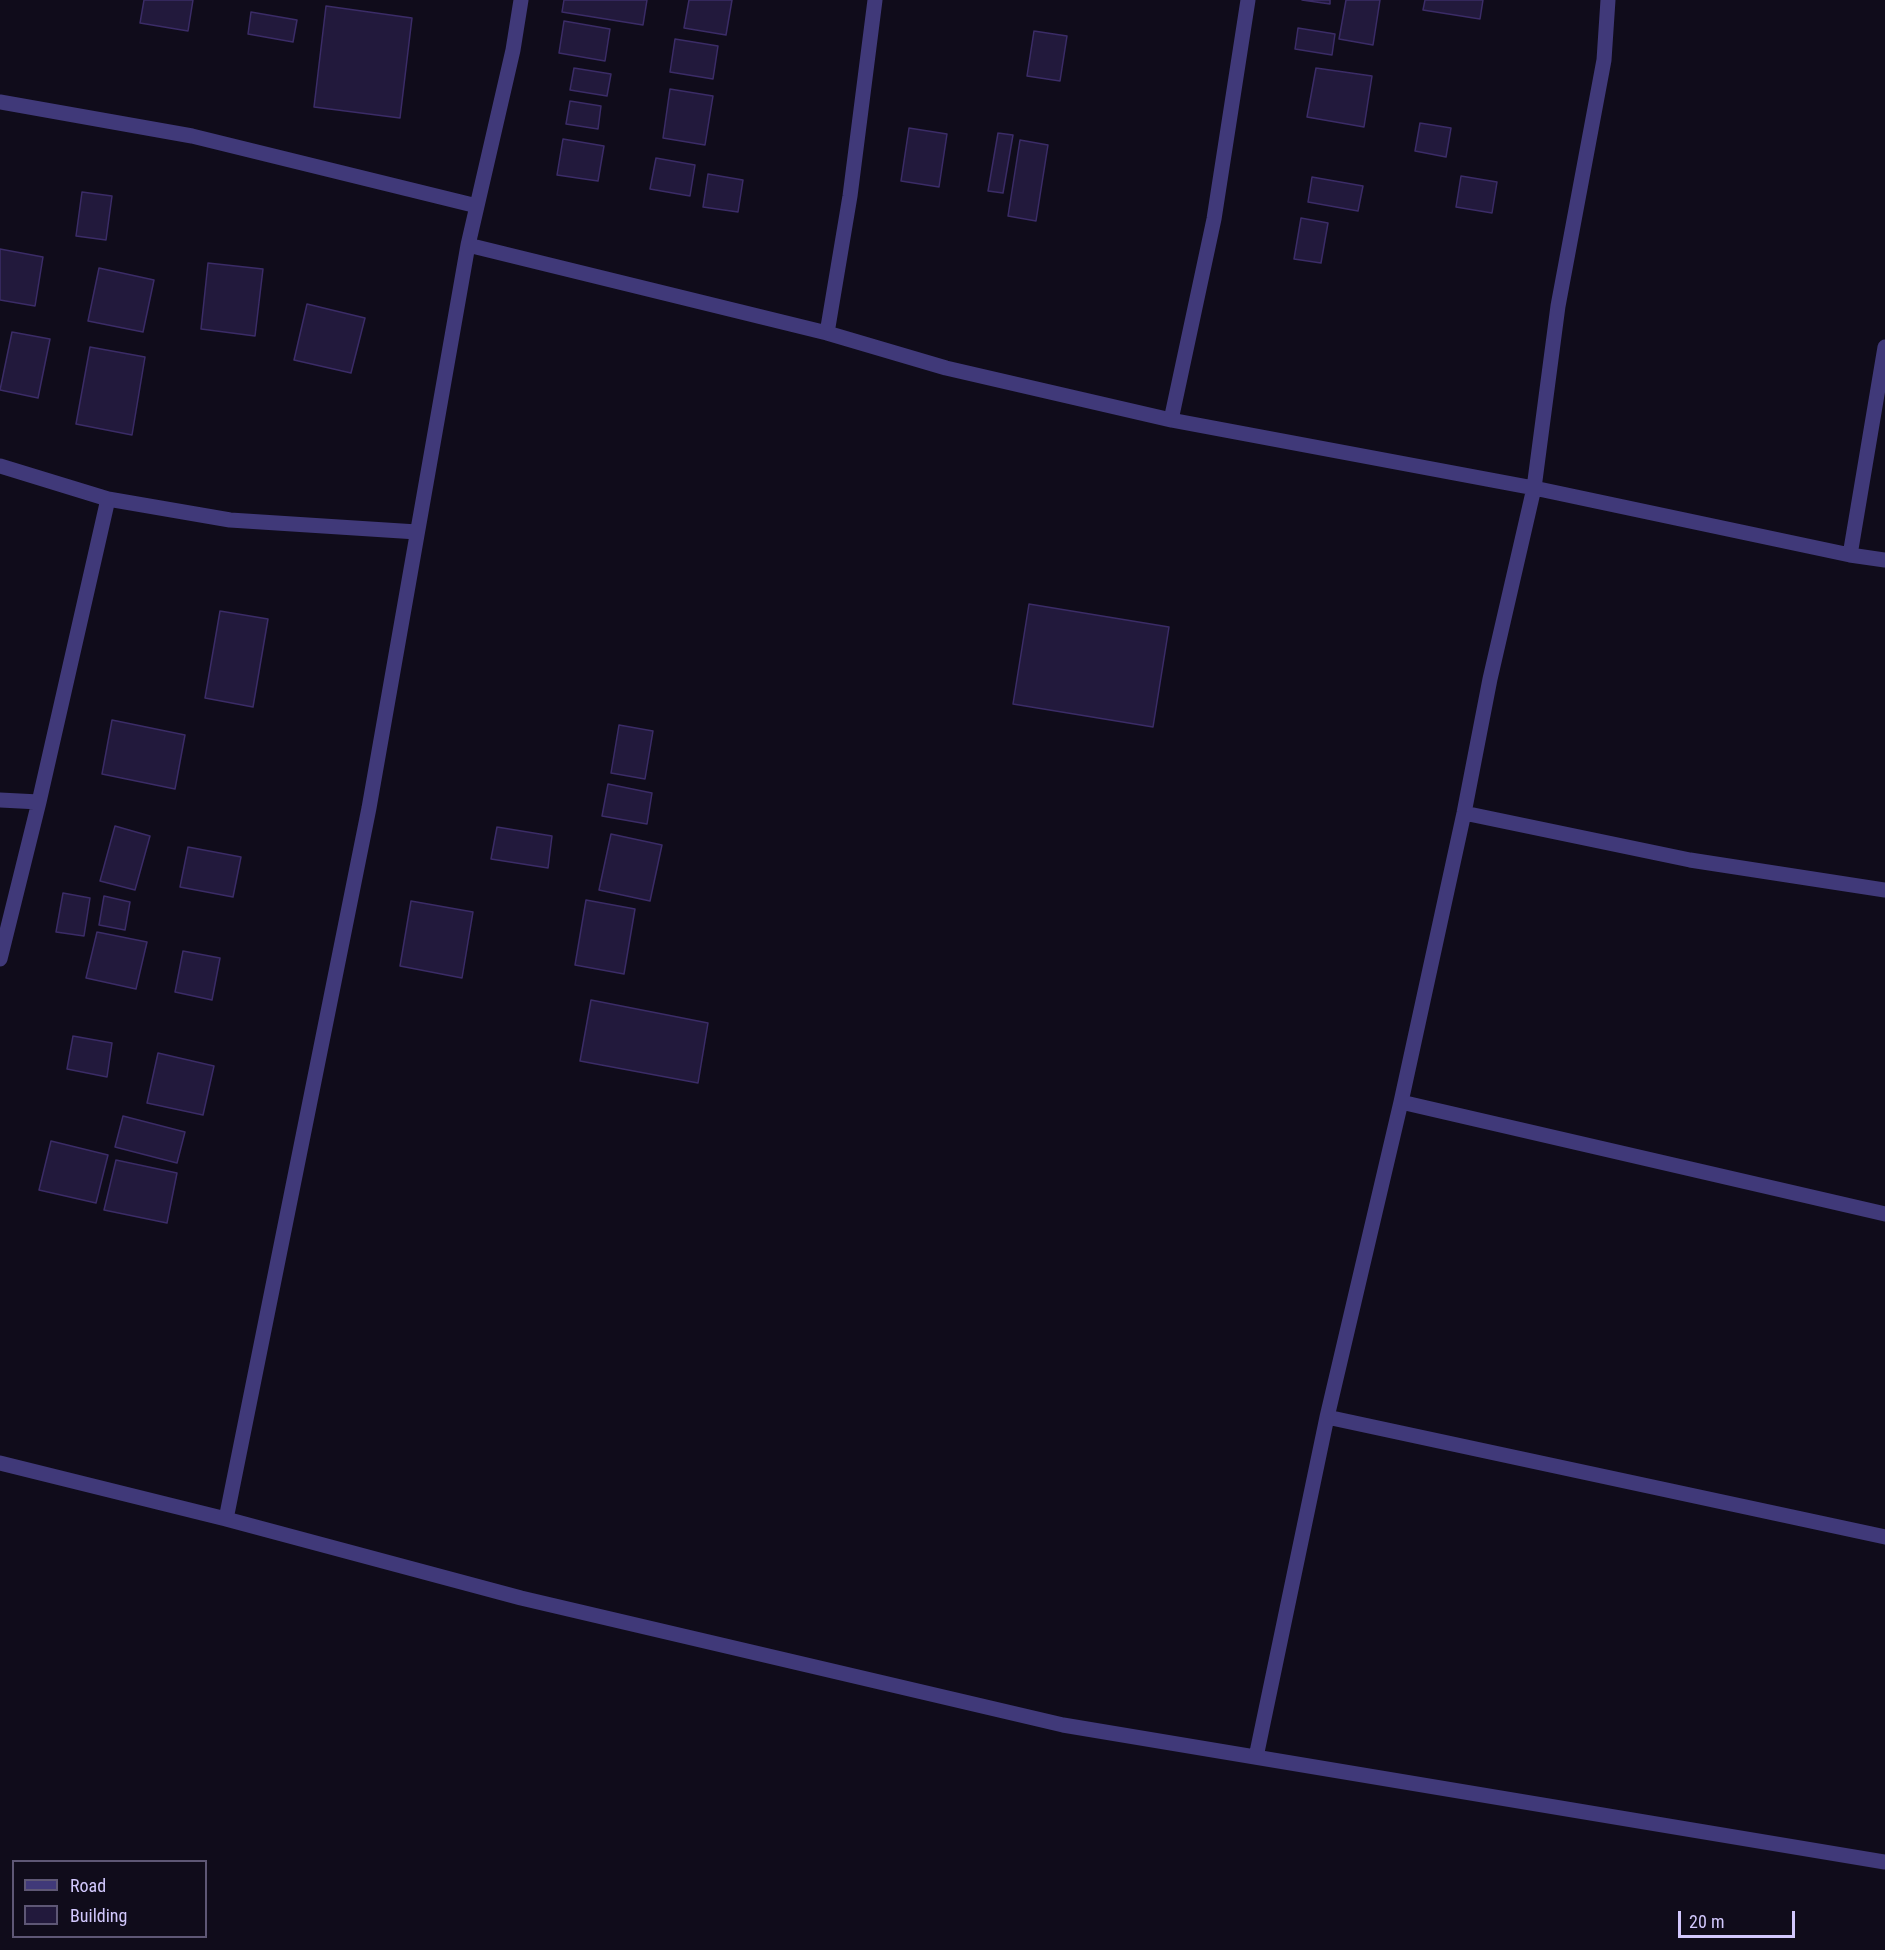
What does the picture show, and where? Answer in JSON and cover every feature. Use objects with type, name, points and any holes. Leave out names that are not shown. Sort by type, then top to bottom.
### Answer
[{"type":"street","points":[[226,1519],[369,808],[468,245],[513,50],[521,0]]},
{"type":"street","points":[[827,333],[850,196],[875,0]]},
{"type":"street","points":[[1171,420],[1214,219],[1248,0]]},
{"type":"street","points":[[1256,1757],[1327,1417],[1401,1102],[1464,813],[1490,679],[1534,488],[1558,306],[1604,60],[1608,0]]},
{"type":"street","points":[[0,102],[192,136],[477,206]]},
{"type":"street","points":[[468,245],[827,333],[946,369],[1171,420],[1534,488],[1850,555],[1885,560]]},
{"type":"street","points":[[1850,555],[1885,347]]},
{"type":"street","points":[[0,466],[108,499],[231,520],[417,532]]},
{"type":"street","points":[[0,959],[39,802],[108,499]]},
{"type":"street","points":[[0,800],[39,802]]},
{"type":"street","points":[[1464,813],[1690,860],[1885,890]]},
{"type":"street","points":[[1401,1102],[1885,1214]]},
{"type":"street","points":[[1327,1417],[1885,1537]]},
{"type":"street","points":[[0,1463],[226,1519],[520,1598],[1063,1725],[1885,1862]]},
{"type":"building","points":[[144,0],[193,0],[188,31],[140,23]]},
{"type":"building","points":[[564,0],[647,0],[643,25],[562,12]]},
{"type":"building","points":[[689,0],[732,0],[726,35],[684,28]]},
{"type":"building","points":[[1302,0],[1330,0],[1330,4]]},
{"type":"building","points":[[1346,0],[1380,0],[1373,45],[1339,39]]},
{"type":"building","points":[[1425,0],[1483,0],[1480,19],[1423,10]]},
{"type":"building","points":[[326,6],[412,18],[400,118],[314,107]]},
{"type":"building","points":[[251,12],[297,20],[293,42],[248,34]]},
{"type":"building","points":[[564,21],[610,29],[605,61],[559,53]]},
{"type":"building","points":[[1298,28],[1335,34],[1332,55],[1295,49]]},
{"type":"building","points":[[1034,31],[1067,36],[1060,81],[1027,76]]},
{"type":"building","points":[[675,39],[718,46],[713,79],[670,72]]},
{"type":"building","points":[[574,68],[611,74],[607,96],[570,90]]},
{"type":"building","points":[[1316,68],[1372,76],[1364,127],[1307,117]]},
{"type":"building","points":[[670,89],[713,96],[705,145],[663,138]]},
{"type":"building","points":[[570,101],[601,106],[598,129],[566,124]]},
{"type":"building","points":[[1420,123],[1451,128],[1446,157],[1415,151]]},
{"type":"building","points":[[909,128],[947,134],[939,187],[901,181]]},
{"type":"building","points":[[998,133],[1013,135],[1003,193],[988,191]]},
{"type":"building","points":[[563,139],[604,146],[598,181],[557,175]]},
{"type":"building","points":[[1020,140],[1048,145],[1036,221],[1008,216]]},
{"type":"building","points":[[656,158],[695,165],[690,196],[650,189]]},
{"type":"building","points":[[708,174],[743,180],[738,212],[703,207]]},
{"type":"building","points":[[1461,176],[1497,182],[1492,213],[1456,207]]},
{"type":"building","points":[[1312,177],[1363,186],[1358,211],[1308,202]]},
{"type":"building","points":[[82,192],[112,196],[106,240],[76,236]]},
{"type":"building","points":[[1301,218],[1328,223],[1321,263],[1294,259]]},
{"type":"building","points":[[0,249],[43,257],[35,306],[0,300]]},
{"type":"building","points":[[208,263],[263,269],[255,336],[201,329]]},
{"type":"building","points":[[99,268],[154,280],[143,332],[88,321]]},
{"type":"building","points":[[307,304],[365,318],[351,373],[294,360]]},
{"type":"building","points":[[12,332],[50,339],[38,398],[0,390]]},
{"type":"building","points":[[90,347],[145,357],[132,435],[76,424]]},
{"type":"building","points":[[1029,604],[1169,627],[1153,727],[1013,704]]},
{"type":"building","points":[[220,611],[268,619],[253,707],[205,698]]},
{"type":"building","points":[[112,720],[185,735],[175,789],[102,774]]},
{"type":"building","points":[[619,725],[653,731],[645,779],[611,773]]},
{"type":"building","points":[[608,784],[652,793],[647,824],[602,816]]},
{"type":"building","points":[[115,826],[150,836],[135,890],[100,881]]},
{"type":"building","points":[[497,827],[552,836],[548,868],[491,859]]},
{"type":"building","points":[[611,834],[662,845],[650,901],[599,890]]},
{"type":"building","points":[[188,847],[241,857],[233,897],[180,887]]},
{"type":"building","points":[[63,893],[90,898],[84,936],[56,932]]},
{"type":"building","points":[[104,896],[130,902],[125,930],[99,925]]},
{"type":"building","points":[[586,900],[635,909],[624,974],[575,965]]},
{"type":"building","points":[[411,901],[473,912],[462,978],[400,966]]},
{"type":"building","points":[[97,932],[147,942],[136,989],[86,978]]},
{"type":"building","points":[[183,951],[220,958],[212,1000],[175,992]]},
{"type":"building","points":[[591,1000],[708,1023],[698,1083],[580,1061]]},
{"type":"building","points":[[73,1036],[112,1043],[107,1077],[67,1069]]},
{"type":"building","points":[[158,1053],[214,1066],[203,1115],[147,1103]]},
{"type":"building","points":[[123,1116],[185,1132],[177,1163],[115,1147]]},
{"type":"building","points":[[51,1141],[108,1155],[96,1203],[39,1190]]},
{"type":"building","points":[[116,1160],[177,1173],[167,1223],[104,1210]]}]
